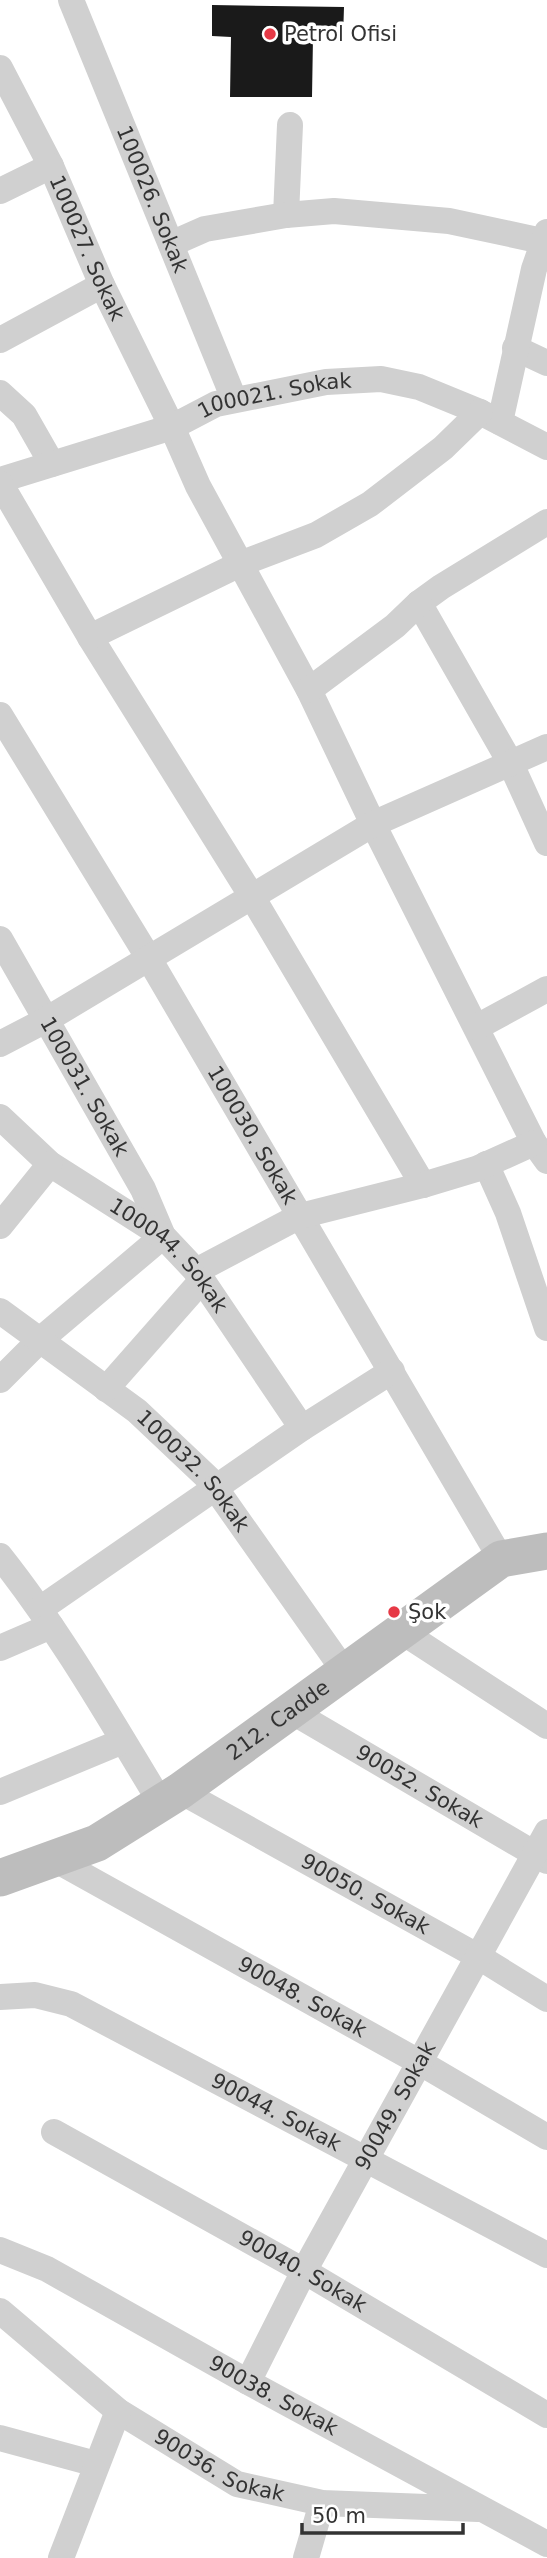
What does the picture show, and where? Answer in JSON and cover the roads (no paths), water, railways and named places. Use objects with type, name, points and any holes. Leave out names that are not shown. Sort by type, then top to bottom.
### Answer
[{"type":"street","name":"100026. Sokak","points":[[71,0],[234,399]]},
{"type":"street","name":"100027. Sokak","points":[[0,68],[51,166],[102,285],[198,486],[309,690],[373,824],[541,1152]]},
{"type":"street","points":[[286,215],[290,125]]},
{"type":"street","points":[[0,191],[51,166]]},
{"type":"street","points":[[90,637],[240,564],[316,535],[370,504],[443,447],[490,417],[515,348],[546,238],[449,221],[334,211],[286,215],[205,229],[171,244]]},
{"type":"street","points":[[0,340],[102,285]]},
{"type":"street","points":[[515,348],[547,363]]},
{"type":"street","name":"100021. Sokak","points":[[0,482],[172,427],[216,404],[326,382],[381,379],[419,387],[490,417],[547,447]]},
{"type":"street","points":[[0,393],[24,415],[52,464]]},
{"type":"street","points":[[0,482],[90,637],[251,895],[423,1185]]},
{"type":"street","points":[[309,690],[441,587],[547,522]]},
{"type":"street","points":[[419,603],[511,764],[547,843]]},
{"type":"street","name":"100030. Sokak","points":[[0,715],[148,957],[501,1559]]},
{"type":"street","points":[[0,1044],[46,1020],[373,824],[547,747]]},
{"type":"street","name":"100031. Sokak","points":[[0,939],[142,1189],[163,1236]]},
{"type":"street","points":[[477,1027],[547,989]]},
{"type":"street","name":"100044. Sokak","points":[[0,1118],[50,1164],[163,1236],[199,1275],[302,1428]]},
{"type":"street","points":[[106,1389],[199,1275],[300,1216],[423,1185],[486,1164],[541,1152]]},
{"type":"street","points":[[0,1226],[50,1164]]},
{"type":"street","points":[[486,1164],[508,1213],[547,1328]]},
{"type":"street","points":[[0,1380],[40,1340],[163,1236]]},
{"type":"street","name":"100032. Sokak","points":[[0,1311],[137,1411],[215,1488],[345,1672]]},
{"type":"street","points":[[0,1648],[45,1618],[215,1488],[392,1371]]},
{"type":"street","name":"212. Cadde","points":[[0,1878],[97,1843],[171,1797],[501,1559],[547,1551]]},
{"type":"street","points":[[0,1556],[45,1618],[123,1741],[171,1797]]},
{"type":"street","points":[[401,1631],[547,1726]]},
{"type":"street","name":"90052. Sokak","points":[[291,1711],[543,1849]]},
{"type":"street","points":[[0,1792],[123,1741]]},
{"type":"street","name":"90050. Sokak","points":[[171,1797],[479,1956],[547,1999]]},
{"type":"street","name":"90049. Sokak","points":[[248,2382],[304,2272],[419,2062],[543,1849]]},
{"type":"street","name":"90048. Sokak","points":[[54,1859],[419,2062],[547,2137]]},
{"type":"street","name":"90044. Sokak","points":[[0,1997],[35,1995],[71,2004],[547,2255]]},
{"type":"street","name":"90040. Sokak","points":[[54,2132],[304,2272],[547,2415]]},
{"type":"street","name":"90038. Sokak","points":[[0,2250],[47,2269],[248,2382],[547,2544]]},
{"type":"street","name":"90036. Sokak","points":[[0,2311],[118,2411],[237,2484],[322,2503],[484,2510]]},
{"type":"street","points":[[61,2558],[118,2411]]},
{"type":"street","points":[[0,2438],[96,2463]]},
{"type":"street","points":[[306,2558],[322,2503]]},
{"type":"place","name":"Petrol Ofisi","points":[[270,34]]},
{"type":"place","name":"Şok","points":[[394,1612]]}]
